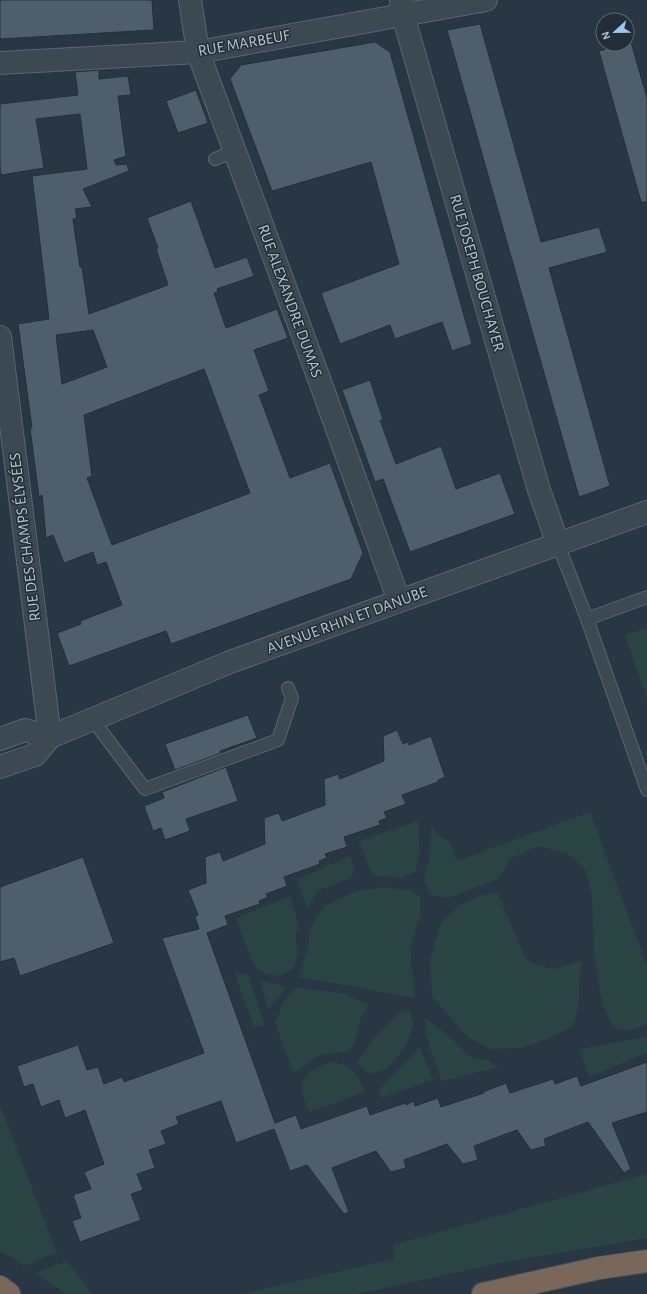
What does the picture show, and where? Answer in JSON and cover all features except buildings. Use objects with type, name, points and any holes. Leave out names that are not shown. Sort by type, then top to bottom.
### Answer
[{"type":"highway","points":[[483,1294],[599,1268],[647,1261]]},
{"type":"highway","points":[[0,1287],[9,1294]]},
{"type":"street","name":"RUE ALEXANDRE DUMAS","points":[[190,0],[198,52],[399,601]]},
{"type":"street","name":"RUE MARBEUF","points":[[0,63],[198,52],[402,7],[486,0]]},
{"type":"street","name":"RUE JOSEPH BOUCHAYER","points":[[402,7],[539,490],[558,544]]},
{"type":"street","name":"RUE DES CHAMPS ÉLYSÉES","points":[[0,336],[4,398],[50,737]]},
{"type":"street","name":"AVENUE RHIN ET DANUBE","points":[[0,767],[35,755],[50,737],[230,662],[647,512]]},
{"type":"street","points":[[0,739],[25,730],[50,737]]},
{"type":"lane","points":[[215,159],[235,151]]},
{"type":"lane","points":[[558,544],[587,619],[647,790]]},
{"type":"lane","points":[[587,619],[647,597]]},
{"type":"lane","points":[[92,720],[145,789],[278,740],[292,698],[288,688]]},
{"type":"green space","points":[[647,628],[647,699],[625,635]]},
{"type":"green space","points":[[590,812],[647,966],[647,1024],[627,1031],[613,1028],[602,1003],[594,951],[592,895],[585,869],[567,853],[538,846],[511,858],[498,879],[448,898],[430,895],[424,880],[428,863],[432,826],[441,838],[449,840],[457,861]]},
{"type":"green space","points":[[418,821],[420,851],[415,872],[401,878],[372,875],[359,841]]},
{"type":"green space","points":[[350,856],[355,870],[350,878],[320,890],[314,896],[307,910],[297,879]]},
{"type":"green space","points":[[385,887],[411,891],[420,897],[420,916],[410,948],[415,998],[299,977],[308,947],[310,928],[324,906],[357,891]]},
{"type":"green space","points":[[497,892],[527,961],[552,969],[581,961],[578,1010],[573,1026],[550,1038],[520,1048],[490,1049],[468,1037],[432,997],[430,960],[441,923],[460,905],[480,896]]},
{"type":"green space","points":[[291,896],[299,930],[295,933],[298,955],[293,969],[280,976],[266,974],[257,969],[252,961],[236,918]]},
{"type":"green space","points":[[234,972],[248,975],[265,1025],[254,1027]]},
{"type":"green space","points":[[260,980],[287,987],[268,1009]]},
{"type":"green space","points":[[296,987],[344,994],[369,1005],[360,1019],[355,1042],[347,1052],[322,1054],[312,1059],[304,1067],[293,1072],[275,1023],[285,999]]},
{"type":"green space","points":[[409,1010],[414,1024],[406,1046],[387,1069],[369,1074],[357,1063],[374,1038],[400,1012]]},
{"type":"green space","points":[[425,1018],[448,1035],[471,1058],[487,1060],[499,1067],[442,1081],[427,1039]]},
{"type":"green space","points":[[647,1037],[647,1053],[589,1077],[579,1049]]},
{"type":"green space","points":[[420,1047],[433,1080],[381,1098],[379,1090]]},
{"type":"green space","points":[[334,1061],[346,1066],[354,1072],[365,1092],[310,1112],[302,1091],[304,1079],[316,1068]]},
{"type":"green space","points":[[0,1105],[57,1253],[22,1266],[19,1261],[0,1252]]},
{"type":"green space","points":[[647,1174],[647,1238],[505,1262],[356,1294],[241,1294],[394,1259],[393,1245]]},
{"type":"green space","points":[[67,1261],[92,1294],[66,1294],[35,1273]]}]
